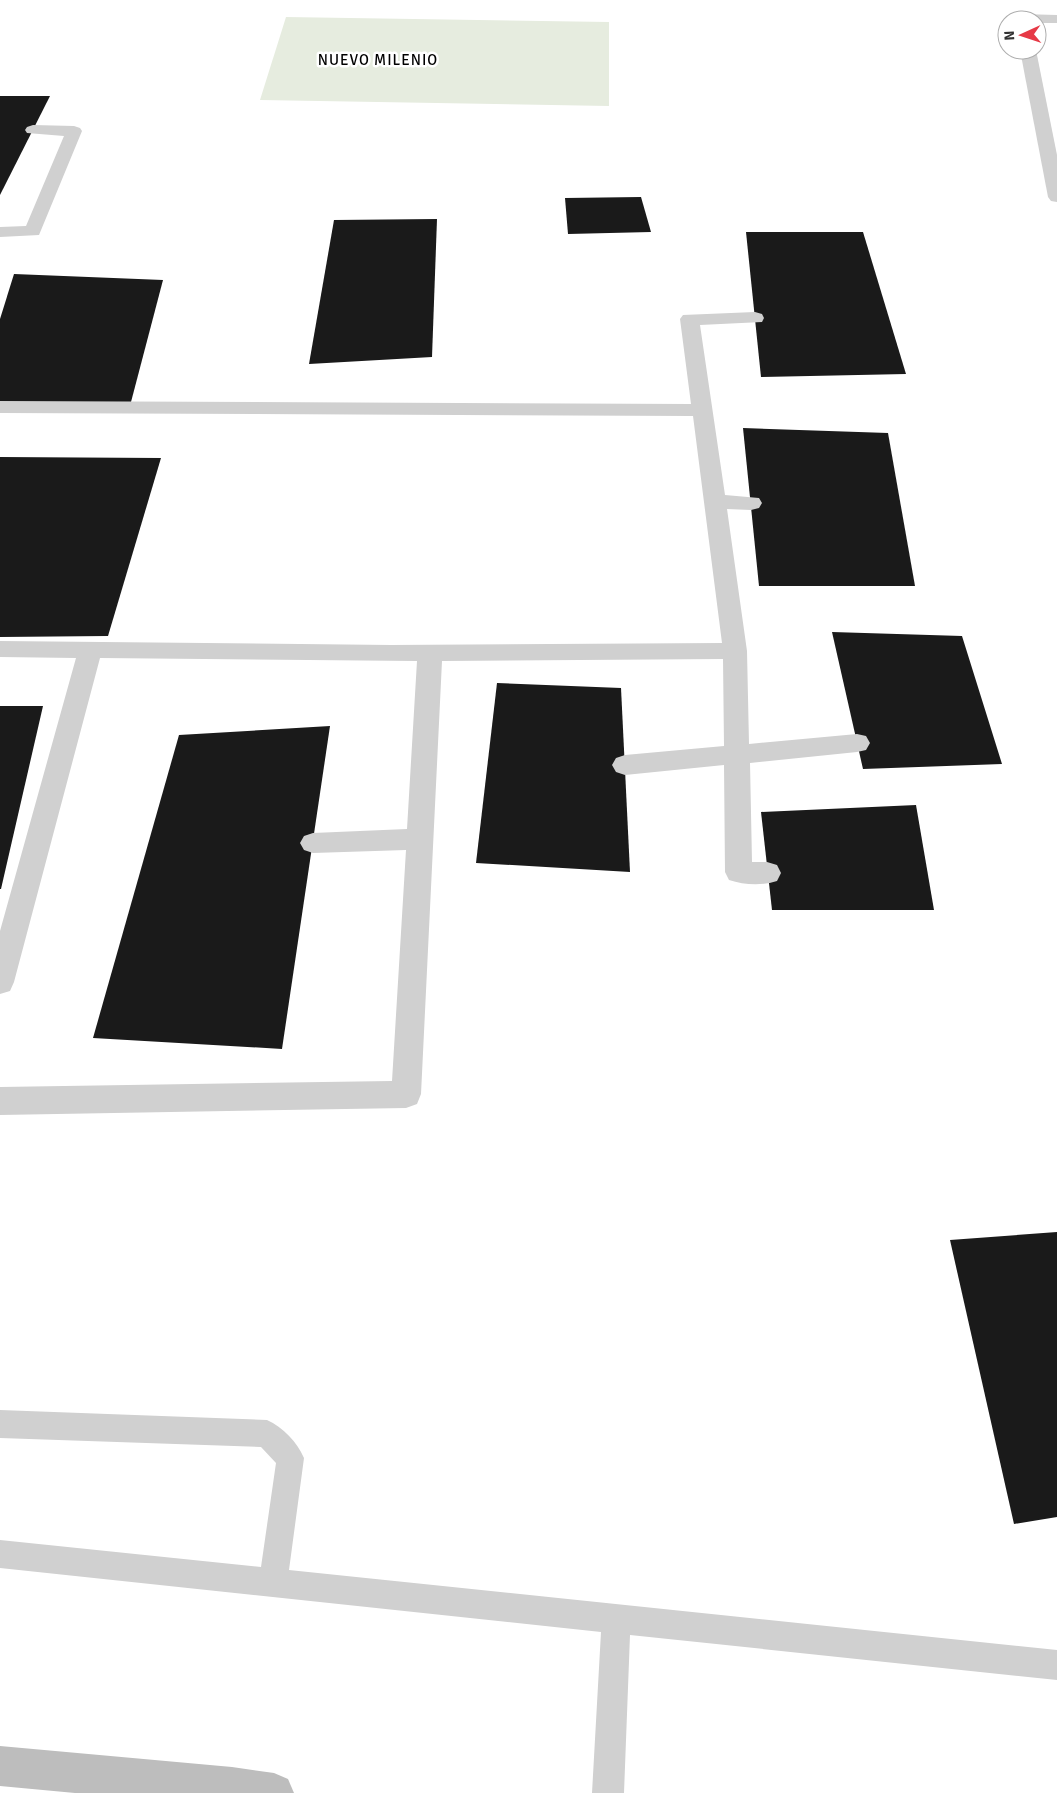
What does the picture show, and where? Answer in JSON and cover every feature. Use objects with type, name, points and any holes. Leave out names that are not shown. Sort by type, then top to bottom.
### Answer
[{"type":"street","points":[[1031,60],[1051,139],[1057,197]]},
{"type":"street","points":[[0,232],[33,231],[74,131],[33,130]]},
{"type":"street","points":[[755,318],[690,319],[735,651],[739,872],[768,873]]},
{"type":"street","points":[[0,407],[702,410]]},
{"type":"street","points":[[715,502],[751,503]]},
{"type":"street","points":[[0,649],[430,652],[735,651]]},
{"type":"street","points":[[0,982],[91,649]]},
{"type":"street","points":[[0,1101],[406,1094],[430,652]]},
{"type":"street","points":[[625,765],[857,744]]},
{"type":"street","points":[[313,843],[420,840]]},
{"type":"street","points":[[0,1766],[232,1786],[274,1793]]},
{"type":"lane","points":[[0,1424],[267,1434],[290,1458],[273,1583]]},
{"type":"lane","points":[[0,1554],[1057,1666]]},
{"type":"lane","points":[[608,1793],[616,1619]]},
{"type":"shaded area","points":[[286,17],[609,22],[609,106],[260,100]]},
{"type":"building","points":[[0,96],[50,96],[0,195]]},
{"type":"building","points":[[641,197],[651,232],[568,234],[565,198]]},
{"type":"building","points":[[437,219],[432,357],[309,364],[334,220]]},
{"type":"building","points":[[746,232],[863,232],[906,374],[761,377]]},
{"type":"building","points":[[14,274],[163,280],[131,402],[0,403],[0,319]]},
{"type":"building","points":[[743,428],[888,433],[915,586],[759,586]]},
{"type":"building","points":[[0,457],[161,458],[108,636],[0,637]]},
{"type":"building","points":[[832,632],[962,636],[1002,764],[863,769]]},
{"type":"building","points":[[497,683],[621,688],[630,872],[476,863]]},
{"type":"building","points":[[0,706],[43,706],[1,889],[0,889]]},
{"type":"building","points":[[330,726],[282,1049],[93,1038],[179,735]]},
{"type":"building","points":[[916,805],[934,910],[772,910],[761,812]]},
{"type":"building","points":[[1057,1232],[1057,1517],[1014,1524],[950,1240]]},
{"type":"district","name":"NUEVO MILENIO","points":[[378,60]]}]
